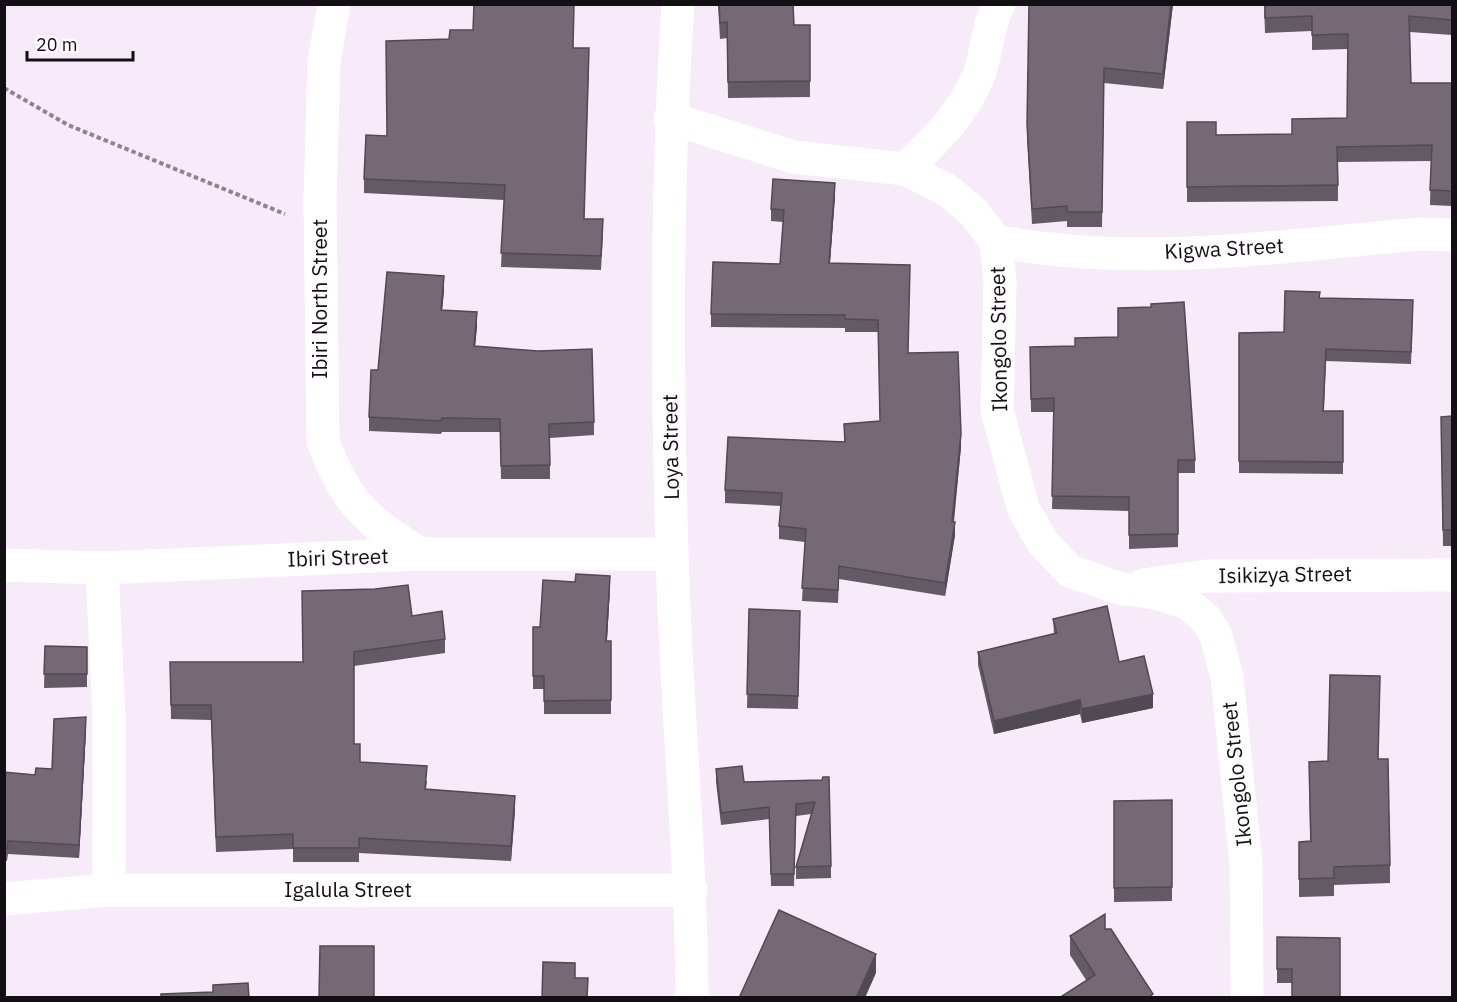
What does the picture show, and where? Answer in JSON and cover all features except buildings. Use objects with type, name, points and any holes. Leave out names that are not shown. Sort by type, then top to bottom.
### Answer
[{"type":"street","name":"Ibiri North Street","points":[[334,4],[324,62],[320,230],[324,441],[334,472],[352,500],[375,526],[421,554]]},
{"type":"street","name":"Loya Street","points":[[678,4],[670,118],[672,554],[691,890],[692,998]]},
{"type":"street","points":[[905,169],[941,135],[964,105],[979,74],[986,41],[999,4]]},
{"type":"street","name":"Ikongolo Street","points":[[670,118],[793,157],[905,169],[947,190],[973,212],[996,241],[1000,282],[997,410],[1023,508],[1043,543],[1070,571],[1118,588],[1156,593],[1187,603],[1206,619],[1216,636],[1227,678],[1246,864],[1247,998]]},
{"type":"street","name":"Kigwa Street","points":[[996,241],[1066,251],[1190,253],[1420,234],[1452,234]]},
{"type":"street","name":"Ibiri Street","points":[[4,565],[102,568],[421,554],[672,554]]},
{"type":"street","points":[[102,568],[109,717],[109,890]]},
{"type":"street","name":"Isikizya Street","points":[[1118,588],[1206,576],[1452,574]]},
{"type":"street","name":"Igalula Street","points":[[4,899],[109,890],[691,890]]},
{"type":"path","points":[[4,88],[68,125],[239,193],[320,230]]}]
